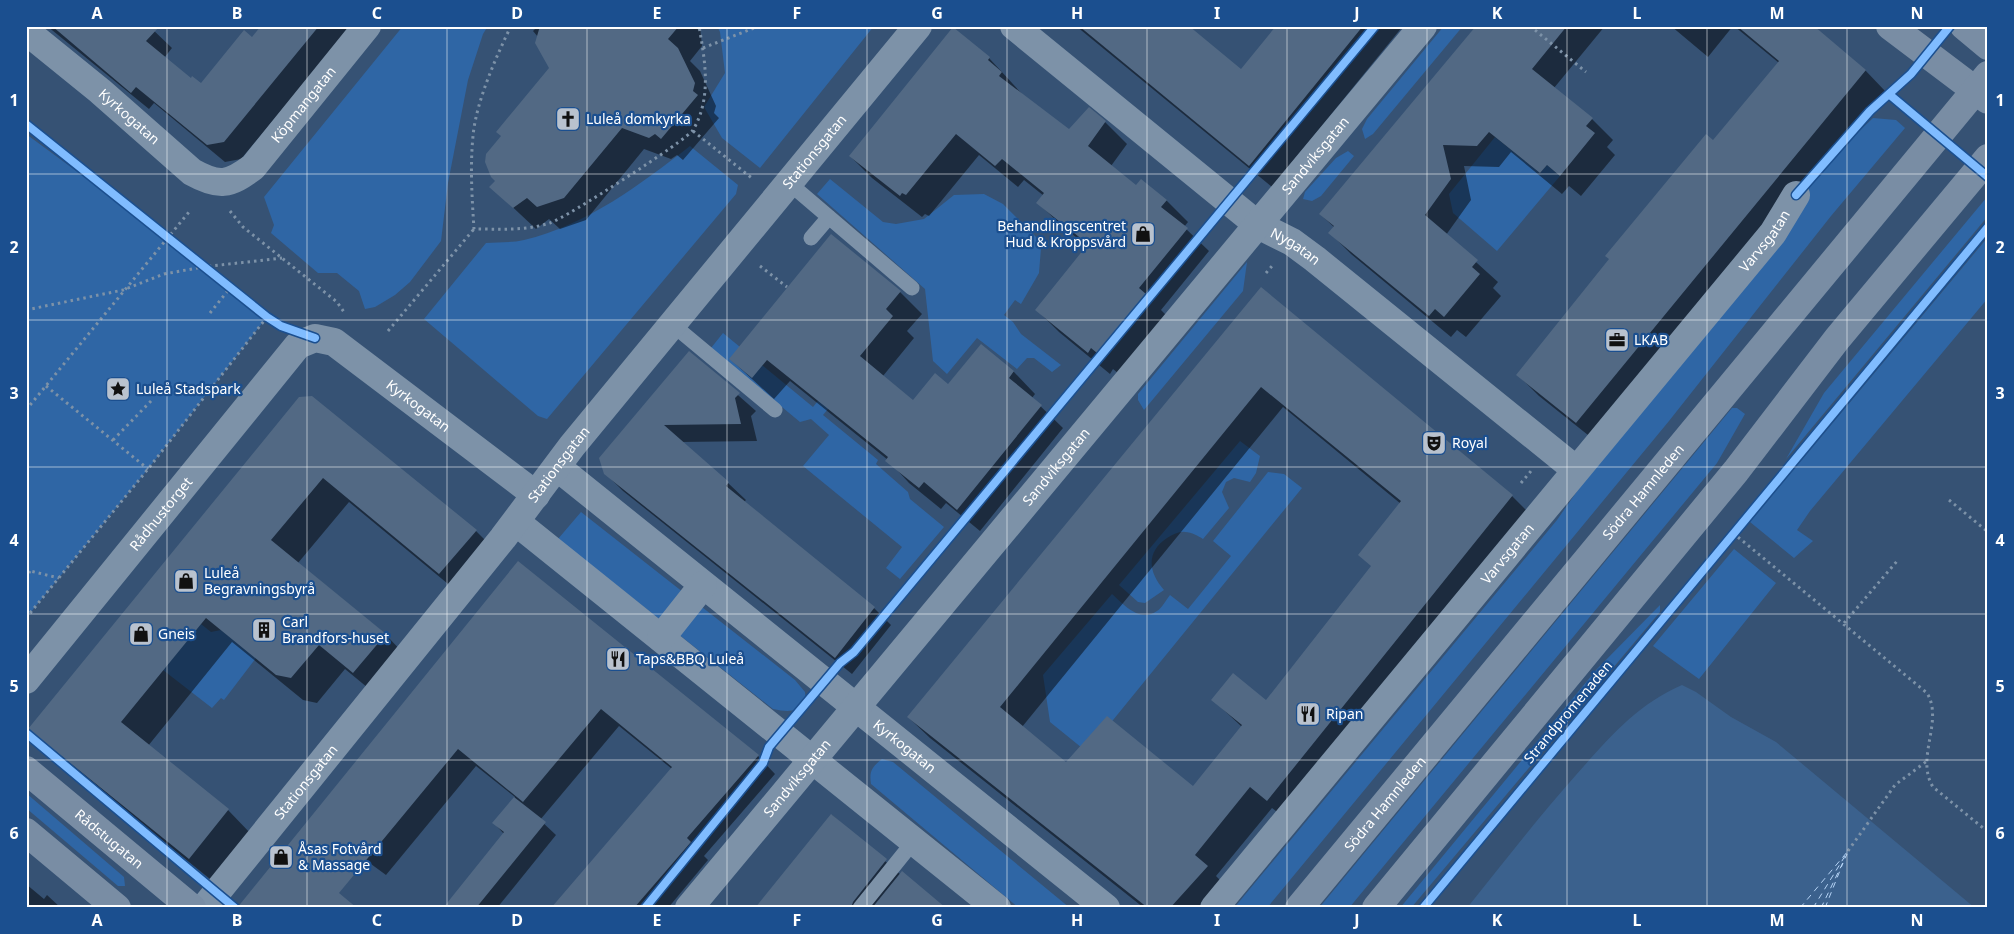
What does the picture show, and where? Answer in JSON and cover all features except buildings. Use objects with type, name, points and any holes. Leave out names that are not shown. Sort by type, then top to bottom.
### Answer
[{"type":"main road","points":[[1890,26],[1984,88]]},
{"type":"main road","points":[[1964,26],[1988,46]]},
{"type":"main road","name":"Södra Hamnleden","points":[[1299,908],[1984,88]]},
{"type":"main road","points":[[1376,908],[1736,471],[1837,339],[1988,158]]},
{"type":"main road","name":"Rådstugatan","points":[[26,770],[192,908]]},
{"type":"main road","points":[[26,832],[116,908]]},
{"type":"street","name":"Köpmangatan","points":[[228,181],[253,167],[368,26]]},
{"type":"street","name":"Stationsgatan","points":[[204,908],[516,522],[557,467],[918,26]]},
{"type":"street","name":"Nygatan","points":[[1014,26],[1258,225],[1292,242],[1315,258],[1575,469]]},
{"type":"street","name":"Sandviksgatan","points":[[689,908],[1423,26]]},
{"type":"street","name":"Kyrkogatan","points":[[26,32],[100,91],[192,172],[209,182],[228,181]]},
{"type":"street","name":"Varvsgatan","points":[[1214,908],[1427,652],[1575,469],[1773,233],[1796,196]]},
{"type":"street","name":"Kyrkogatan","points":[[305,343],[334,342],[536,495]]},
{"type":"street","name":"Rådhustorget","points":[[26,680],[305,343]]},
{"type":"street","name":"Kyrkogatan","points":[[557,467],[1106,908]]},
{"type":"street","points":[[516,522],[997,908]]},
{"type":"street","points":[[661,638],[703,585]]},
{"type":"lane","points":[[789,184],[912,288]]},
{"type":"lane","points":[[811,238],[829,217]]},
{"type":"lane","points":[[673,325],[774,410]]},
{"type":"lane","points":[[860,908],[914,841]]},
{"type":"path","points":[[388,331],[474,229],[471,172],[473,134],[484,90],[511,26]]},
{"type":"path","points":[[474,229],[519,230],[556,221],[671,148],[692,131],[705,97],[706,72],[699,26]]},
{"type":"path","points":[[703,48],[759,26]]},
{"type":"path","points":[[1530,26],[1586,72]]},
{"type":"path","points":[[692,131],[754,180]]},
{"type":"path","points":[[228,181],[230,212],[243,227],[337,302],[345,314],[339,314]]},
{"type":"path","points":[[26,410],[166,237],[189,212]]},
{"type":"path","points":[[158,231],[174,243]]},
{"type":"path","points":[[26,310],[123,290],[164,274],[206,270],[283,258]]},
{"type":"path","points":[[196,261],[206,270]]},
{"type":"path","points":[[757,264],[787,287]]},
{"type":"path","points":[[210,313],[227,286],[238,294]]},
{"type":"path","points":[[260,311],[305,343]]},
{"type":"path","points":[[26,618],[148,469],[267,317]]},
{"type":"path","points":[[46,386],[148,469]]},
{"type":"path","points":[[113,440],[152,400]]},
{"type":"path","points":[[1949,500],[1988,532]]},
{"type":"path","points":[[1727,541],[1740,525]]},
{"type":"path","points":[[1733,533],[1919,684],[1931,700],[1933,708],[1927,761],[1928,776],[1933,787],[1988,832]]},
{"type":"path","points":[[1844,623],[1898,560]]},
{"type":"path","points":[[26,579],[28,570],[59,578]]},
{"type":"path","points":[[1848,851],[1895,785],[1927,761]]},
{"type":"shaded area","points":[[403,26],[488,26],[483,34],[468,80],[448,183],[441,241],[410,282],[395,295],[375,307],[365,309],[359,291],[337,273],[318,273],[271,233],[274,225],[264,197]]},
{"type":"shaded area","points":[[717,26],[874,26],[760,168],[722,138],[704,107],[725,73],[720,32]]},
{"type":"shaded area","points":[[1444,26],[1463,26],[1373,134],[1365,139],[1362,129],[1367,119]]},
{"type":"shaded area","points":[[1873,118],[1896,120],[1905,128],[1831,216],[1669,421],[1267,908],[1234,908],[1557,520],[1589,474],[1796,203],[1853,137]]},
{"type":"shaded area","name":"Luleå Stadspark","points":[[26,134],[166,237],[267,317],[148,469],[26,618]]},
{"type":"shaded area","points":[[1495,137],[1540,173],[1547,165],[1560,176],[1497,251],[1453,213],[1449,194]]},
{"type":"shaded area","points":[[690,146],[738,185],[736,194],[547,419],[538,416],[424,319],[486,243],[524,240],[570,224],[612,202]]},
{"type":"shaded area","points":[[1348,151],[1354,156],[1321,196],[1312,201],[1303,199],[1305,192],[1336,158]]},
{"type":"shaded area","points":[[830,179],[883,222],[896,224],[924,219],[954,195],[984,194],[1003,204],[1037,238],[1041,248],[1039,273],[1021,304],[1015,300],[1004,315],[1013,322],[1021,334],[1061,365],[1052,372],[1034,358],[1027,358],[1017,369],[977,338],[947,374],[933,361],[925,289],[817,194]]},
{"type":"shaded area","points":[[1987,197],[1988,216],[1786,459],[1824,393]]},
{"type":"shaded area","points":[[1988,237],[1988,298],[1810,511],[1797,530],[1813,541],[1794,558],[1750,522]]},
{"type":"shaded area","points":[[1247,262],[1243,291],[1144,410],[1138,400],[1138,394]]},
{"type":"shaded area","points":[[723,333],[813,407],[833,382],[843,391],[823,415],[878,460],[876,464],[908,492],[910,499],[944,527],[900,579],[886,568],[902,547],[803,466],[829,435],[811,419],[800,422],[711,348]]},
{"type":"shaded area","points":[[1732,408],[1737,408],[1745,414],[1717,463],[1349,908],[1319,908]]},
{"type":"shaded area","points":[[1240,441],[1260,456],[1256,473],[1250,482],[1234,478],[1226,482],[1222,492],[1229,508],[1203,539],[1192,533],[1183,532],[1167,538],[1160,544],[1153,556],[1152,569],[1164,590],[1145,603],[1138,602],[1119,585]]},
{"type":"shaded area","points":[[1268,472],[1284,474],[1302,488],[1087,752],[1050,722],[1043,675],[1112,594],[1138,614],[1151,614],[1157,611],[1170,595],[1188,609],[1231,556],[1213,541]]},
{"type":"shaded area","points":[[581,512],[795,680],[805,692],[806,701],[799,708],[791,711],[773,709],[558,539]]},
{"type":"shaded area","points":[[1734,549],[1776,583],[1699,679],[1653,646]]},
{"type":"shaded area","points":[[1660,605],[1660,612],[1411,908],[1400,908],[1597,669]]},
{"type":"shaded area","points":[[201,624],[211,632],[221,630],[256,658],[224,700],[221,698],[212,708],[163,670]]},
{"type":"shaded area","points":[[1682,685],[1696,692],[1731,717],[1776,742],[1975,908],[1467,908],[1548,808],[1611,736],[1651,702]]},
{"type":"shaded area","points":[[882,759],[893,762],[1070,908],[1019,908],[871,784],[870,776],[872,770]]},
{"type":"shaded area","points":[[26,793],[124,877],[125,886],[118,886],[26,808]]},
{"type":"ferry route","points":[[1800,908],[1848,851]]},
{"type":"ferry route","points":[[1821,908],[1847,854]]},
{"type":"ferry route","points":[[1813,908],[1845,856]]},
{"type":"ferry route","points":[[1825,908],[1843,863]]},
{"type":"cycle path","points":[[645,908],[763,763],[769,747],[840,663],[854,652],[1375,26]]},
{"type":"cycle path","points":[[1796,195],[1870,111],[1911,74],[1950,26]]},
{"type":"cycle path","points":[[1890,95],[1988,177]]},
{"type":"cycle path","points":[[26,124],[267,317],[281,326],[315,338]]},
{"type":"cycle path","name":"Strandpromenaden","points":[[1423,908],[1988,227]]},
{"type":"cycle path","points":[[26,733],[235,908]]},
{"type":"place","name":"Luleå domkyrka","points":[[568,119]]},
{"type":"place","name":"Behandlingscentret Hud & Kroppsvård","points":[[1143,234]]},
{"type":"place","name":"LKAB","points":[[1617,340]]},
{"type":"place","name":"Luleå Stadspark","points":[[118,389]]},
{"type":"place","name":"Royal","points":[[1434,443]]},
{"type":"place","name":"Luleå Begravningsbyrå","points":[[186,581]]},
{"type":"place","name":"Carl Brandfors-huset","points":[[264,630]]},
{"type":"place","name":"Gneis","points":[[141,634]]},
{"type":"place","name":"Taps&BBQ Luleå","points":[[618,659]]},
{"type":"place","name":"Ripan","points":[[1308,714]]},
{"type":"place","name":"Åsas Fotvård & Massage","points":[[281,857]]}]
